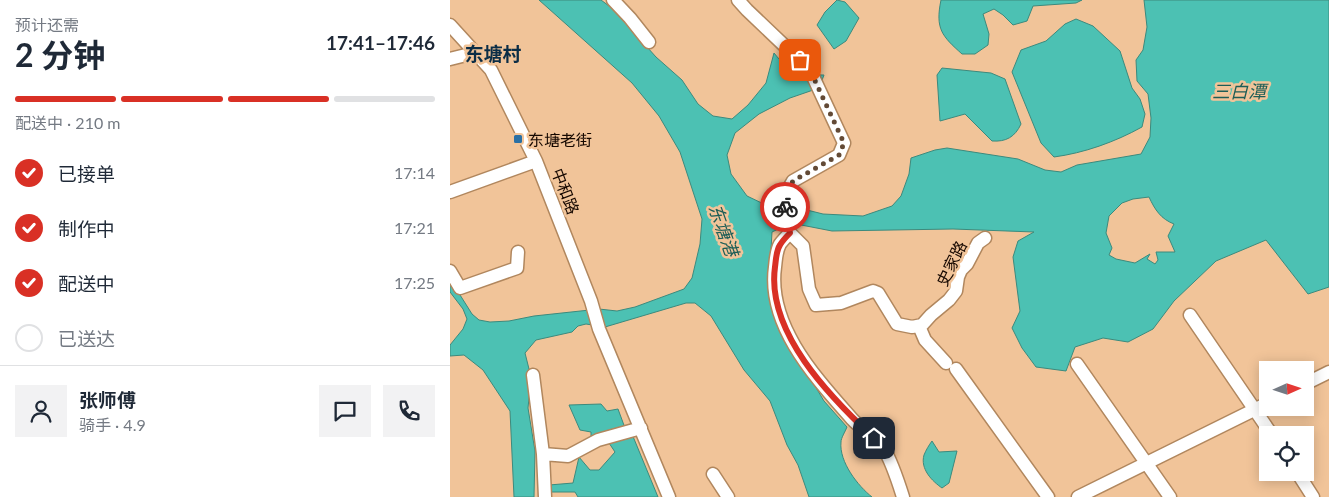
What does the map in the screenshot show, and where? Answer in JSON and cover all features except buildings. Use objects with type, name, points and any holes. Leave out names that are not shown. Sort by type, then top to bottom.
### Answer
[{"type":"street","points":[[613,0],[649,42]]},
{"type":"street","points":[[738,0],[810,70],[844,143],[839,155],[793,181],[785,195],[787,225],[790,233],[802,246],[809,289],[816,305],[841,303],[873,291],[878,294],[897,324],[912,327],[919,326],[925,340],[951,366],[1048,497]]},
{"type":"street","name":"中和路","points":[[450,25],[491,70],[536,160],[591,301],[599,329],[641,428]]},
{"type":"street","points":[[450,59],[474,53]]},
{"type":"street","points":[[450,192],[536,160]]},
{"type":"street","points":[[790,233],[780,245],[774,270],[779,313],[796,349],[826,388],[854,421],[882,446],[903,497]]},
{"type":"street","name":"史家路","points":[[919,326],[950,300],[956,291],[961,270],[970,260],[978,242],[984,238]]},
{"type":"street","points":[[450,271],[460,288],[517,268],[518,252]]},
{"type":"street","points":[[1190,315],[1266,426]]},
{"type":"street","points":[[1077,364],[1170,497]]},
{"type":"street","points":[[1314,380],[1329,372]]},
{"type":"street","points":[[532,375],[543,454],[544,497]]},
{"type":"street","points":[[1078,497],[1259,407]]},
{"type":"street","points":[[543,454],[568,456],[598,440],[641,428],[669,497]]},
{"type":"street","points":[[713,474],[728,497]]},
{"type":"street","points":[[1303,481],[1313,497]]},
{"type":"water","points":[[539,0],[601,0],[613,9],[656,57],[682,80],[698,104],[713,116],[732,119],[748,105],[766,83],[774,53],[785,65],[796,72],[824,75],[819,88],[790,98],[759,114],[735,133],[727,155],[731,174],[747,196],[768,206],[795,207],[823,214],[863,216],[892,206],[901,196],[909,174],[911,158],[935,150],[947,148],[1018,159],[1045,170],[1061,172],[1077,165],[1141,154],[1150,137],[1151,118],[1148,94],[1137,81],[1136,60],[1143,50],[1147,27],[1144,0],[1329,0],[1329,287],[1308,294],[1266,240],[1216,261],[1174,301],[1153,329],[1128,342],[1103,338],[1075,347],[1066,371],[1036,367],[1022,348],[1012,328],[1020,311],[1013,257],[1018,241],[1034,232],[953,229],[832,231],[791,223],[772,232],[769,284],[778,324],[824,401],[847,427],[841,440],[843,457],[850,473],[872,497],[809,497],[798,465],[787,445],[770,401],[744,370],[711,316],[695,303],[686,303],[605,327],[586,324],[578,326],[572,332],[536,340],[525,353],[531,377],[528,408],[535,451],[534,497],[514,497],[510,411],[483,370],[464,355],[450,356],[450,345],[463,329],[467,319],[463,309],[450,292],[450,279],[472,314],[479,320],[490,322],[599,309],[617,311],[635,307],[684,289],[692,278],[700,244],[702,219],[680,152],[659,116],[632,83]],"holes":[[[1149,197],[1162,217],[1174,224],[1168,236],[1175,252],[1156,252],[1158,260],[1155,264],[1147,259],[1150,254],[1135,263],[1116,259],[1109,255],[1112,248],[1106,233],[1109,216],[1122,203],[1133,199]]]},
{"type":"water","points":[[837,0],[845,2],[859,18],[846,41],[834,49],[817,25],[825,12]]},
{"type":"water","points":[[941,0],[1082,0],[1076,3],[1033,6],[1027,21],[1013,25],[994,9],[983,14],[989,34],[988,45],[975,54],[962,54],[949,42],[942,31],[939,18]]},
{"type":"water","points":[[1076,19],[1093,26],[1120,51],[1132,88],[1140,99],[1145,114],[1142,127],[1121,137],[1088,150],[1054,157],[1041,143],[1012,72],[1021,50],[1046,41],[1065,24]]},
{"type":"water","points":[[942,68],[991,73],[1005,79],[1021,124],[1016,132],[1010,138],[1002,141],[992,141],[965,114],[940,121],[937,75]]},
{"type":"water","points":[[601,404],[607,411],[618,409],[625,428],[593,437],[591,432],[580,430],[569,405]]},
{"type":"water","points":[[632,434],[658,497],[578,497],[575,492],[550,492],[549,485],[573,483],[579,457],[590,470],[599,470],[615,452],[607,440]]},
{"type":"water","points":[[932,441],[939,452],[957,451],[949,483],[942,488],[934,482],[925,470],[924,455]]},
{"type":"way so far","points":[[785,207],[785,195],[793,181],[839,155],[844,143],[810,70],[800,60]]},
{"type":"place","name":"东塘老街","points":[[518,139]]},
{"type":"district","name":"东塘村","points":[[493,53]]},
{"type":"route","points":[[785,207],[790,233],[780,245],[774,278],[779,313],[796,349],[854,421],[874,438]]},
{"type":"water label","name":"三白潭","points":[[1239,91]]},
{"type":"water label","name":"东塘港","points":[[724,230]]}]
